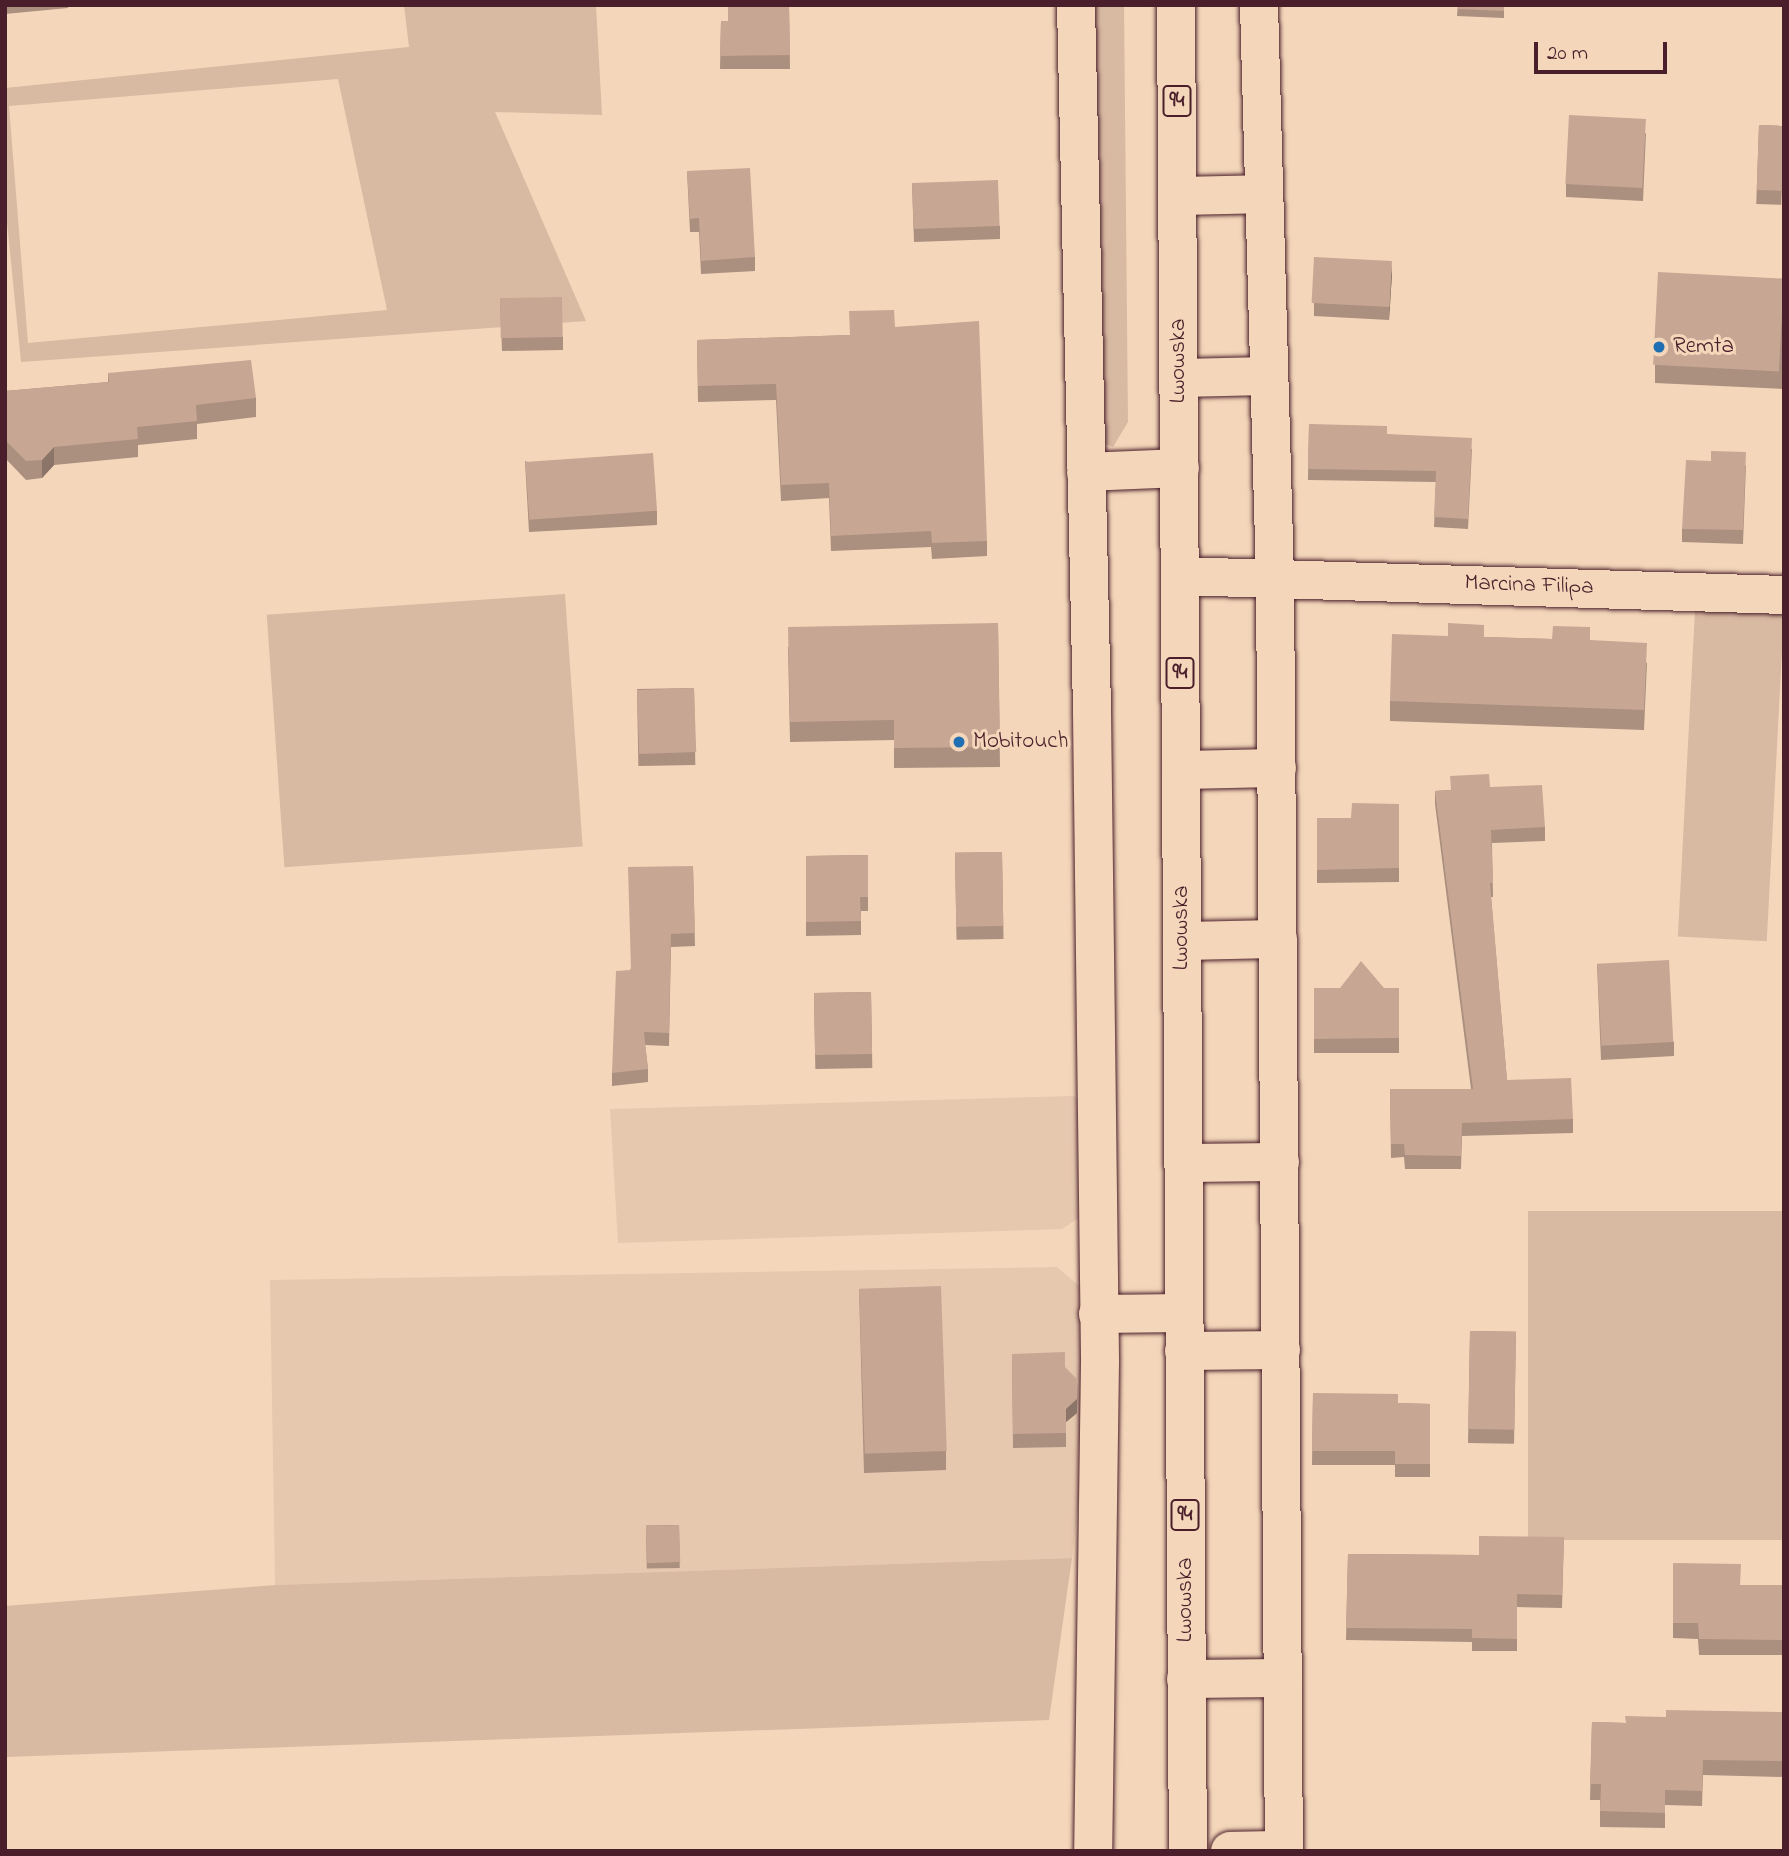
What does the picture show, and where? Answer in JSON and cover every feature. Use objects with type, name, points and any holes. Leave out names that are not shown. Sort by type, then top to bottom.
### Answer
[{"type":"street","points":[[1076,5],[1086,472],[1098,1314],[1093,1851]]},
{"type":"street","name":"Lwowska","points":[[1176,5],[1188,1851]]},
{"type":"street","points":[[1230,1851],[1284,1850],[1275,577],[1262,194],[1259,5]]},
{"type":"street","points":[[1177,196],[1262,194]]},
{"type":"street","points":[[1178,378],[1269,376]]},
{"type":"street","points":[[1086,472],[1180,468]]},
{"type":"street","name":"Marcina Filipa","points":[[1180,576],[1784,595]]},
{"type":"street","points":[[1181,770],[1277,768]]},
{"type":"street","points":[[1182,941],[1278,939]]},
{"type":"street","points":[[1183,1163],[1280,1162]]},
{"type":"street","points":[[1098,1314],[1184,1313]]},
{"type":"street","points":[[1184,1351],[1281,1350]]},
{"type":"street","points":[[1186,1679],[1283,1678]]},
{"type":"shaded area","points":[[404,5],[596,5],[602,115],[495,112],[586,321],[21,362],[5,202],[5,88],[409,47]],"holes":[[[338,79],[387,310],[28,343],[9,106]]]},
{"type":"shaded area","points":[[1090,5],[1124,5],[1128,422],[1113,447],[1103,443]]},
{"type":"shaded area","points":[[565,594],[583,846],[284,867],[267,615]]},
{"type":"shaded area","points":[[1695,610],[1784,615],[1767,941],[1678,937]]},
{"type":"shaded area","points":[[1073,1096],[1083,1100],[1086,1213],[1062,1229],[618,1243],[610,1109]]},
{"type":"shaded area","points":[[1528,1211],[1784,1211],[1784,1540],[1528,1540]]},
{"type":"shaded area","points":[[1057,1267],[1083,1289],[1082,1468],[1072,1558],[275,1585],[270,1280]]},
{"type":"shaded area","points":[[1072,1558],[1049,1720],[5,1757],[5,1606],[275,1585]]},
{"type":"building","points":[[728,5],[789,5],[790,55],[720,56],[721,21],[728,21]]},
{"type":"building","points":[[1458,5],[1504,5],[1504,11],[1457,9]]},
{"type":"building","points":[[1569,115],[1646,119],[1642,188],[1565,184]]},
{"type":"building","points":[[1759,125],[1784,126],[1782,191],[1757,190]]},
{"type":"building","points":[[750,168],[755,257],[701,261],[699,218],[690,219],[687,171]]},
{"type":"building","points":[[998,180],[1000,226],[914,229],[912,183]]},
{"type":"building","points":[[1314,257],[1392,261],[1389,307],[1312,303]]},
{"type":"building","points":[[1658,272],[1784,279],[1779,371],[1653,365]]},
{"type":"building","points":[[562,297],[563,337],[501,338],[500,298]]},
{"type":"building","points":[[894,310],[895,327],[979,321],[987,541],[932,543],[931,531],[831,536],[829,483],[781,485],[776,384],[698,386],[697,340],[850,335],[849,311]]},
{"type":"building","points":[[251,360],[256,398],[196,405],[197,421],[137,427],[138,439],[54,447],[42,460],[26,461],[6,441],[5,391],[109,382],[108,373]]},
{"type":"building","points":[[1309,424],[1387,426],[1387,434],[1472,438],[1468,519],[1434,517],[1436,471],[1308,469]]},
{"type":"building","points":[[1711,451],[1746,452],[1743,530],[1682,529],[1686,460],[1711,461]]},
{"type":"building","points":[[653,453],[657,511],[529,520],[525,462]]},
{"type":"building","points":[[998,623],[1000,747],[894,748],[894,720],[790,722],[788,627]]},
{"type":"building","points":[[1448,623],[1484,625],[1484,637],[1552,639],[1553,626],[1590,627],[1590,640],[1647,643],[1644,710],[1390,701],[1392,634],[1448,636]]},
{"type":"building","points":[[694,688],[696,752],[639,754],[637,690]]},
{"type":"building","points":[[1489,774],[1490,787],[1542,785],[1545,827],[1491,830],[1493,883],[1490,883],[1507,1080],[1571,1078],[1573,1119],[1462,1123],[1461,1156],[1405,1155],[1404,1144],[1391,1144],[1390,1089],[1473,1089],[1435,791],[1451,790],[1450,776]]},
{"type":"building","points":[[1352,803],[1399,804],[1399,868],[1317,870],[1317,818],[1351,818]]},
{"type":"building","points":[[1002,852],[1003,926],[956,927],[955,853]]},
{"type":"building","points":[[868,855],[868,897],[860,897],[861,921],[806,922],[806,856]]},
{"type":"building","points":[[693,866],[695,933],[671,934],[669,1033],[644,1032],[648,1069],[612,1073],[616,971],[631,970],[628,867]]},
{"type":"building","points":[[1669,960],[1673,1042],[1601,1046],[1597,964]]},
{"type":"building","points":[[1361,961],[1384,988],[1399,988],[1399,1038],[1314,1039],[1314,988],[1340,988]]},
{"type":"building","points":[[871,992],[872,1054],[815,1055],[814,993]]},
{"type":"building","points":[[941,1286],[947,1451],[865,1454],[859,1289]]},
{"type":"building","points":[[1470,1331],[1516,1332],[1514,1430],[1468,1429]]},
{"type":"building","points":[[1065,1352],[1065,1367],[1078,1380],[1077,1399],[1066,1409],[1066,1433],[1013,1434],[1012,1354]]},
{"type":"building","points":[[1313,1393],[1398,1394],[1398,1403],[1430,1404],[1430,1464],[1395,1464],[1395,1451],[1312,1451]]},
{"type":"building","points":[[679,1525],[680,1562],[647,1563],[646,1526]]},
{"type":"building","points":[[1479,1536],[1564,1537],[1562,1595],[1517,1594],[1517,1639],[1472,1638],[1472,1629],[1346,1628],[1348,1554],[1479,1555]]},
{"type":"building","points":[[1673,1563],[1741,1564],[1740,1585],[1784,1585],[1784,1640],[1699,1639],[1698,1623],[1673,1623]]},
{"type":"building","points":[[1666,1710],[1784,1712],[1784,1761],[1703,1760],[1702,1791],[1665,1790],[1665,1813],[1600,1811],[1601,1784],[1590,1784],[1592,1722],[1626,1723],[1625,1716],[1666,1717]]},
{"type":"place","name":"Remta","points":[[1659,347]]},
{"type":"place","name":"Mobitouch","points":[[959,742]]}]
